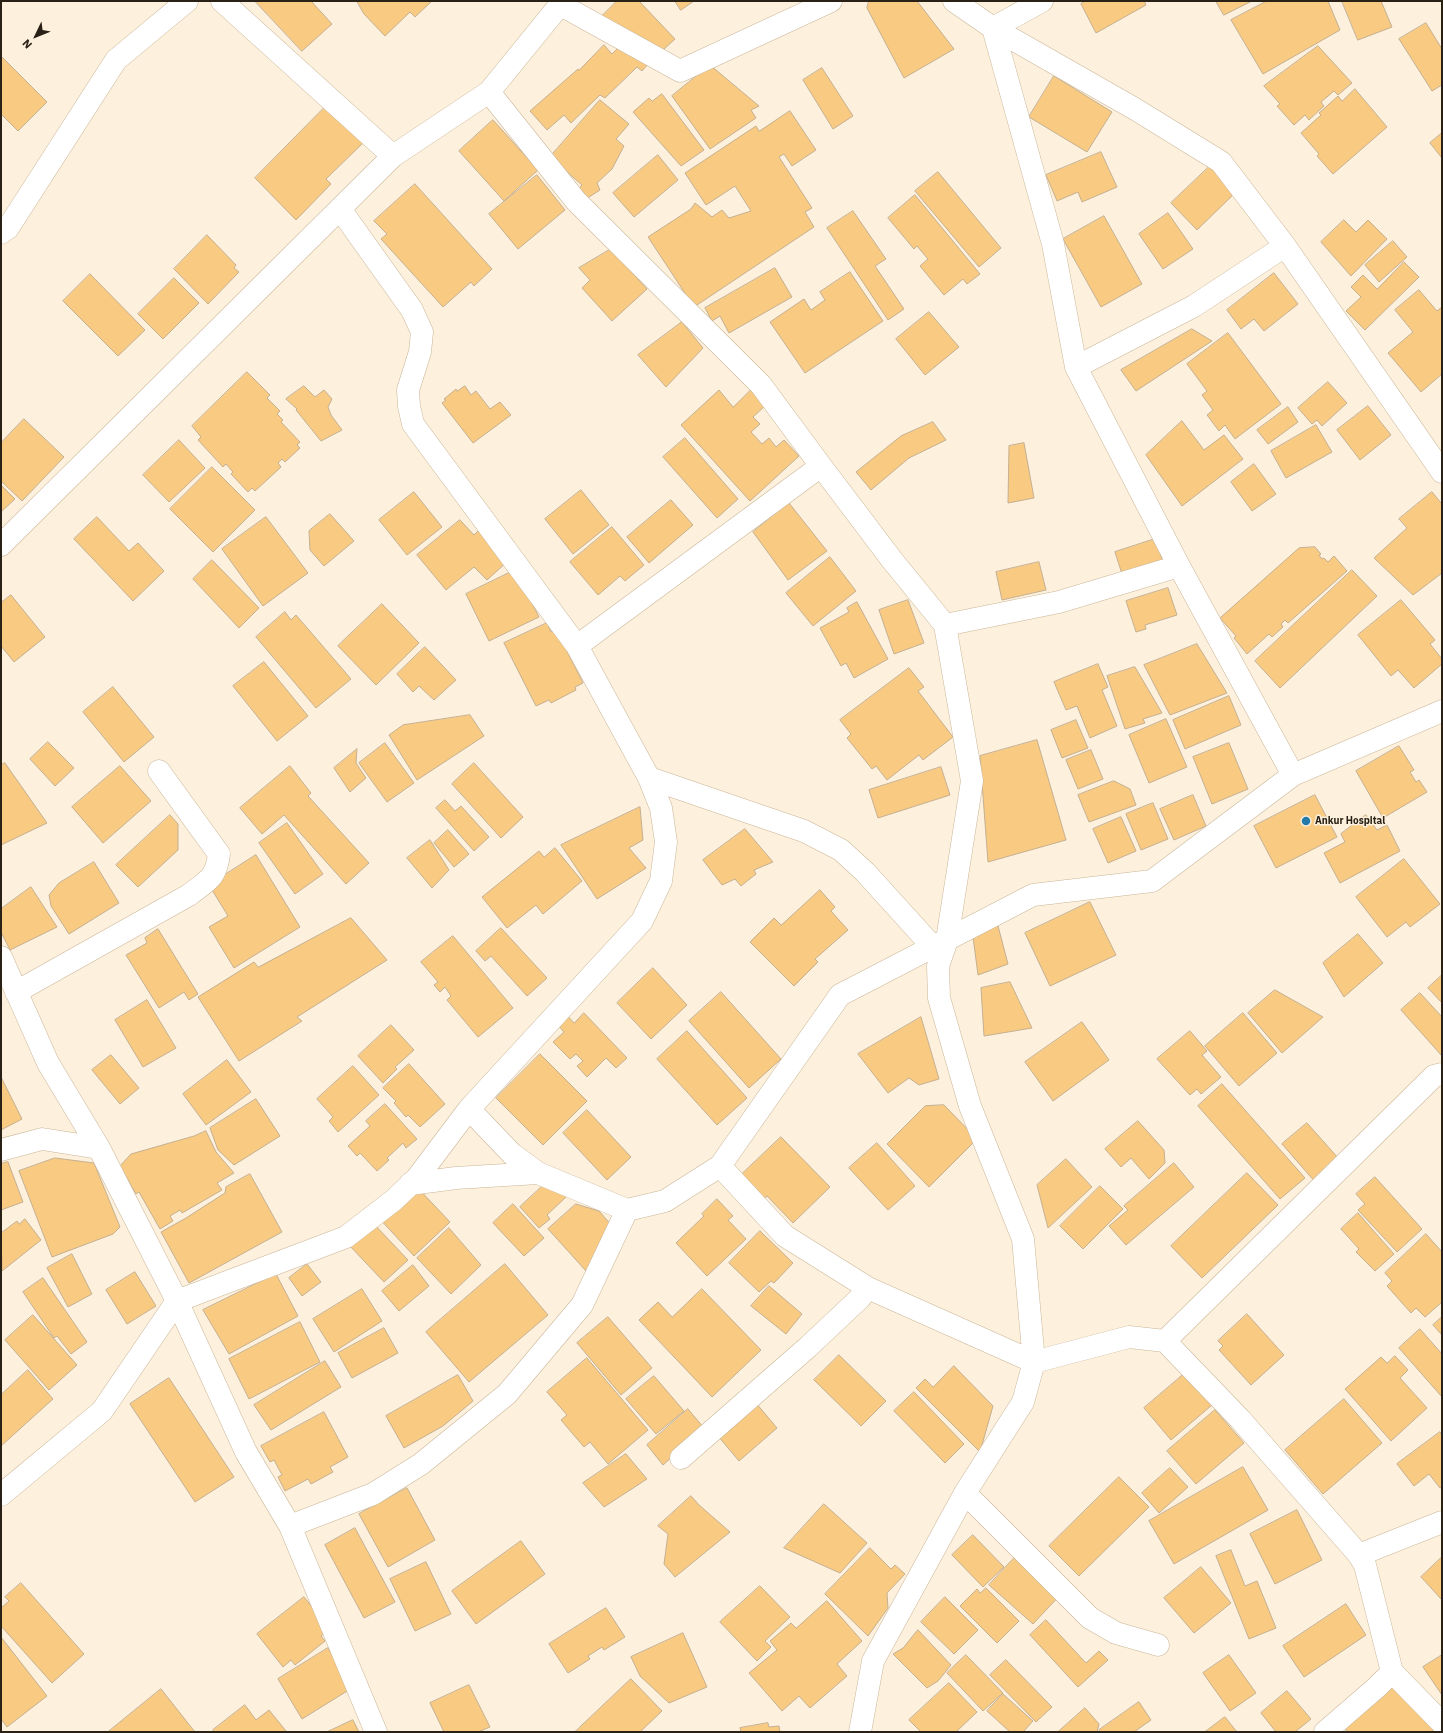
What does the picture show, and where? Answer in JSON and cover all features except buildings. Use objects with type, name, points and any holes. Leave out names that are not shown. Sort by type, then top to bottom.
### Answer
[{"type":"street","points":[[1,233],[8,228],[116,60],[187,1]]},
{"type":"street","points":[[222,1],[393,156]]},
{"type":"street","points":[[1,546],[393,156],[489,92],[561,3],[680,71],[831,1]]},
{"type":"street","points":[[954,1],[993,28],[1135,108],[1221,162],[1285,246],[1442,472]]},
{"type":"street","points":[[993,28],[1042,1]]},
{"type":"street","points":[[993,28],[1053,244],[1076,367],[1180,566],[1293,775]]},
{"type":"street","points":[[489,92],[576,201],[761,385],[892,560],[945,625],[972,781],[940,943],[938,966],[939,998],[970,1106],[1023,1239],[1034,1362],[1023,1402],[965,1493],[873,1661],[860,1732]]},
{"type":"street","points":[[1,1495],[102,1410],[177,1301],[346,1237],[394,1200],[433,1158],[469,1109],[642,921],[660,881],[666,842],[661,808],[649,778],[577,646],[413,424],[409,406],[408,390],[420,352],[422,332],[412,310],[340,209]]},
{"type":"street","points":[[1076,367],[1194,306],[1285,246]]},
{"type":"street","points":[[577,646],[821,466]]},
{"type":"street","points":[[945,625],[1060,602],[1180,566]]},
{"type":"street","points":[[469,1109],[512,1154],[538,1173],[627,1210],[665,1201],[720,1166],[840,996],[1033,895],[1152,881],[1293,775],[1442,711]]},
{"type":"street","points":[[16,992],[189,894],[211,879],[217,869],[219,854],[158,771]]},
{"type":"street","points":[[649,778],[818,836],[840,850],[940,943]]},
{"type":"street","points":[[1,957],[48,1063],[99,1148],[177,1301],[246,1452],[290,1526],[376,1732]]},
{"type":"street","points":[[1165,1341],[1434,1076],[1442,1074]]},
{"type":"street","points":[[1,1150],[42,1139],[99,1148]]},
{"type":"street","points":[[720,1166],[785,1236],[868,1288],[1034,1362],[1129,1338],[1165,1341],[1240,1419],[1359,1555],[1365,1565],[1392,1672],[1442,1723]]},
{"type":"street","points":[[410,1184],[456,1178],[538,1173]]},
{"type":"street","points":[[290,1526],[379,1490],[421,1464],[508,1394],[582,1305],[627,1210]]},
{"type":"street","points":[[681,1458],[808,1347],[860,1298],[868,1288]]},
{"type":"street","points":[[965,1493],[1090,1618],[1116,1633],[1158,1644]]},
{"type":"street","points":[[1359,1555],[1442,1522]]},
{"type":"street","points":[[1325,1732],[1377,1688],[1392,1672]]},
{"type":"place","name":"Ankur Hospital","points":[[1306,821]]}]
